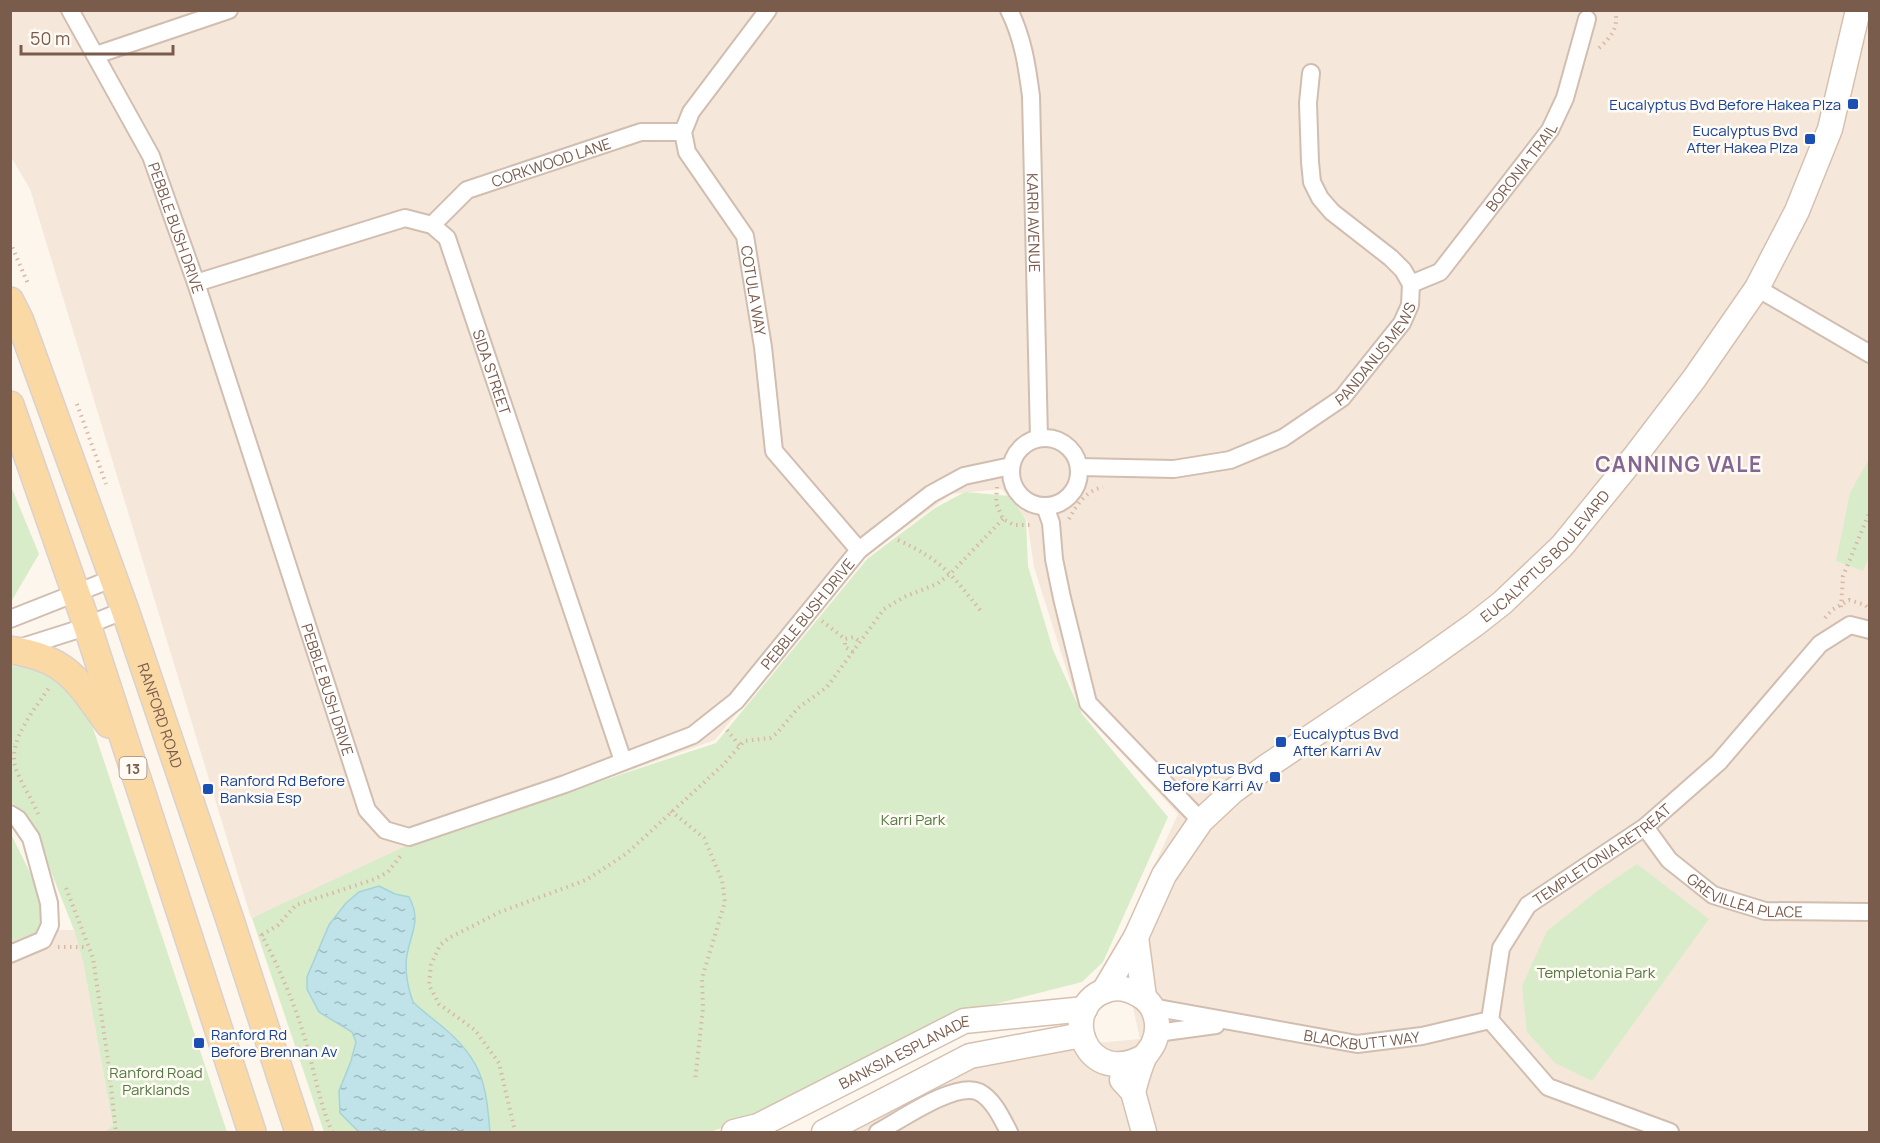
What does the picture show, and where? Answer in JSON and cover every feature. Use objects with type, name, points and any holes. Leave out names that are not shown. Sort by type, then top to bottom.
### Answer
[{"type":"main road","name":"RANFORD ROAD","points":[[10,301],[20,321],[114,578],[299,1130]]},
{"type":"main road","name":"13","points":[[10,405],[87,625],[252,1132]]},
{"type":"main road","points":[[10,650],[22,652],[62,667],[72,674],[126,746]]},
{"type":"street","name":"PEBBLE BUSH DRIVE","points":[[70,10],[151,156],[196,283],[367,810],[385,830],[409,837],[565,784],[693,735],[736,701],[859,550],[931,494],[964,476],[1011,466]]},
{"type":"street","points":[[96,55],[230,10]]},
{"type":"street","points":[[683,132],[691,112],[768,10]]},
{"type":"street","name":"KARRI AVENUE","points":[[1009,10],[1025,55],[1031,96],[1039,438]]},
{"type":"street","name":"EUCALYPTUS BOULEVARD","points":[[1085,1009],[1104,991],[1136,938],[1164,874],[1201,821],[1233,792],[1266,767],[1474,625],[1562,546],[1607,492],[1694,379],[1757,288],[1797,211],[1830,129],[1858,10]]},
{"type":"street","name":"BORONIA TRAIL","points":[[1411,284],[1440,272],[1550,130],[1565,98],[1587,19]]},
{"type":"street","name":"PANDANUS MEWS","points":[[1079,468],[1174,469],[1230,460],[1283,438],[1342,398],[1402,323],[1410,305],[1411,284],[1403,270],[1332,212],[1320,198],[1312,182],[1308,103],[1311,73]]},
{"type":"street","name":"CORKWOOD LANE","points":[[432,225],[467,190],[641,132],[683,132]]},
{"type":"street","name":"COTULA WAY","points":[[683,132],[687,152],[745,236],[763,347],[774,451],[859,550]]},
{"type":"street","points":[[196,283],[405,218],[432,225]]},
{"type":"street","name":"SIDA STREET","points":[[432,225],[447,238],[623,761]]},
{"type":"street","points":[[1757,288],[1869,354]]},
{"type":"street","points":[[1050,438],[1061,441],[1070,448],[1076,457],[1079,479],[1075,490],[1067,499],[1045,506],[1034,504],[1023,499],[1016,489],[1011,478],[1011,466],[1014,456],[1029,441],[1050,438]]},
{"type":"street","points":[[1045,506],[1052,523],[1054,559],[1088,703],[1201,821]]},
{"type":"street","points":[[10,619],[114,578]]},
{"type":"street","points":[[10,650],[73,631],[125,610]]},
{"type":"street","points":[[1850,625],[1869,630]]},
{"type":"street","name":"TEMPLETONIA RETREAT","points":[[1490,1020],[1501,948],[1528,904],[1645,827],[1719,762],[1820,644],[1850,625]]},
{"type":"street","points":[[10,814],[18,819],[31,838],[49,903],[50,925],[43,940],[10,954]]},
{"type":"street","name":"GREVILLEA PLACE","points":[[1645,827],[1669,860],[1713,895],[1765,911],[1869,912]]},
{"type":"street","points":[[1133,1092],[1145,1056],[1153,1045],[1157,1033],[1157,1019],[1148,1002],[1136,938]]},
{"type":"street","points":[[1104,991],[1119,988],[1132,990],[1148,1002]]},
{"type":"street","name":"BLACKBUTT WAY","points":[[1148,1002],[1232,1022],[1357,1044],[1422,1036],[1490,1020]]},
{"type":"street","points":[[1085,1009],[1081,1022],[1082,1035],[1087,1047],[1096,1058],[1121,1065],[1145,1056]]},
{"type":"street","name":"BANKSIA ESPLANADE","points":[[734,1132],[758,1126],[964,1021],[1085,1009]]},
{"type":"street","points":[[1490,1020],[1548,1087],[1670,1132]]},
{"type":"street","name":"BLACKBUTT WAY","points":[[1157,1033],[1232,1022]]},
{"type":"street","name":"BANKSIA ESPLANADE","points":[[824,1132],[970,1056],[1082,1035]]},
{"type":"street","points":[[1108,1063],[1133,1092],[1144,1132]]},
{"type":"street","points":[[878,1132],[947,1095],[970,1090],[979,1092],[987,1099],[998,1111],[1009,1132]]},
{"type":"path","points":[[1596,50],[1608,40],[1615,30],[1617,20],[1615,10]]},
{"type":"path","points":[[1068,521],[1082,499],[1092,490],[1105,486]]},
{"type":"path","points":[[997,491],[996,503],[1002,519],[1014,525],[1025,525]]},
{"type":"path","points":[[1850,625],[1841,605],[1843,576],[1869,511]]},
{"type":"path","points":[[514,1127],[500,1063],[475,1030],[439,1004],[429,985],[430,965],[440,945],[500,912],[586,880],[626,854],[724,764],[744,741],[770,738],[798,708],[827,687],[884,609],[904,597],[937,584],[951,573],[1002,519]]},
{"type":"path","points":[[881,532],[923,551],[938,561],[951,573],[981,611]]},
{"type":"path","points":[[1820,625],[1832,610],[1849,600],[1865,605],[1869,610]]},
{"type":"path","points":[[837,633],[845,639],[854,637],[860,642]]},
{"type":"path","points":[[845,639],[845,647],[853,652]]},
{"type":"path","points":[[733,737],[740,746]]},
{"type":"path","points":[[671,811],[704,838],[722,880],[725,902],[702,978],[703,1008],[696,1081]]},
{"type":"path","points":[[262,935],[278,925],[296,905],[375,879],[388,872],[401,856],[409,837]]},
{"type":"shaded area","points":[[11,11],[1869,11],[1869,1132],[838,1132],[971,1067],[1063,1046],[1140,1039],[1123,963],[1142,892],[1178,814],[1078,706],[1034,567],[1027,520],[1002,489],[951,494],[860,561],[715,740],[589,785],[251,918],[30,189],[11,157]]},
{"type":"shaded area","points":[[42,930],[74,930],[83,962],[113,1125],[105,1132],[11,1132],[11,942]]},
{"type":"green space","points":[[1869,459],[1869,557],[1863,571],[1836,561],[1850,493]]},
{"type":"green space","points":[[10,484],[39,554],[11,602],[10,602]]},
{"type":"green space","name":"Karri Park","points":[[965,492],[1010,496],[1026,520],[1028,566],[1053,650],[1082,714],[1168,817],[1103,962],[1082,982],[960,1013],[772,1113],[709,1132],[324,1132],[252,918],[410,844],[716,743],[867,559],[935,508]]},
{"type":"green space","name":"Ranford Road Parklands","points":[[10,666],[41,668],[68,682],[88,713],[227,1132],[105,1132],[113,1125],[83,962],[74,930],[33,826],[17,806],[11,803]]},
{"type":"green space","points":[[10,832],[42,897],[42,930],[11,942]]},
{"type":"green space","name":"Templetonia Park","points":[[1637,864],[1709,919],[1592,1081],[1555,1063],[1527,1032],[1522,986],[1547,931],[1596,892]]},
{"type":"water","points":[[379,886],[395,894],[409,897],[415,915],[415,924],[406,970],[413,1002],[468,1052],[484,1088],[490,1132],[359,1132],[340,1113],[339,1091],[356,1042],[352,1032],[319,1012],[307,989],[307,977],[329,925],[346,903],[359,892]]},
{"type":"place","name":"Eucalyptus Bvd Before Hakea Plza","points":[[1853,104]]},
{"type":"place","name":"Eucalyptus Bvd After Hakea Plza","points":[[1810,139]]},
{"type":"place","name":"Eucalyptus Bvd After Karri Av","points":[[1281,742]]},
{"type":"place","name":"Eucalyptus Bvd Before Karri Av","points":[[1275,777]]},
{"type":"place","name":"Ranford Rd Before Banksia Esp","points":[[208,789]]},
{"type":"place","name":"Ranford Rd Before Brennan Av","points":[[199,1043]]},
{"type":"district","name":"CANNING VALE","points":[[1679,464]]}]
